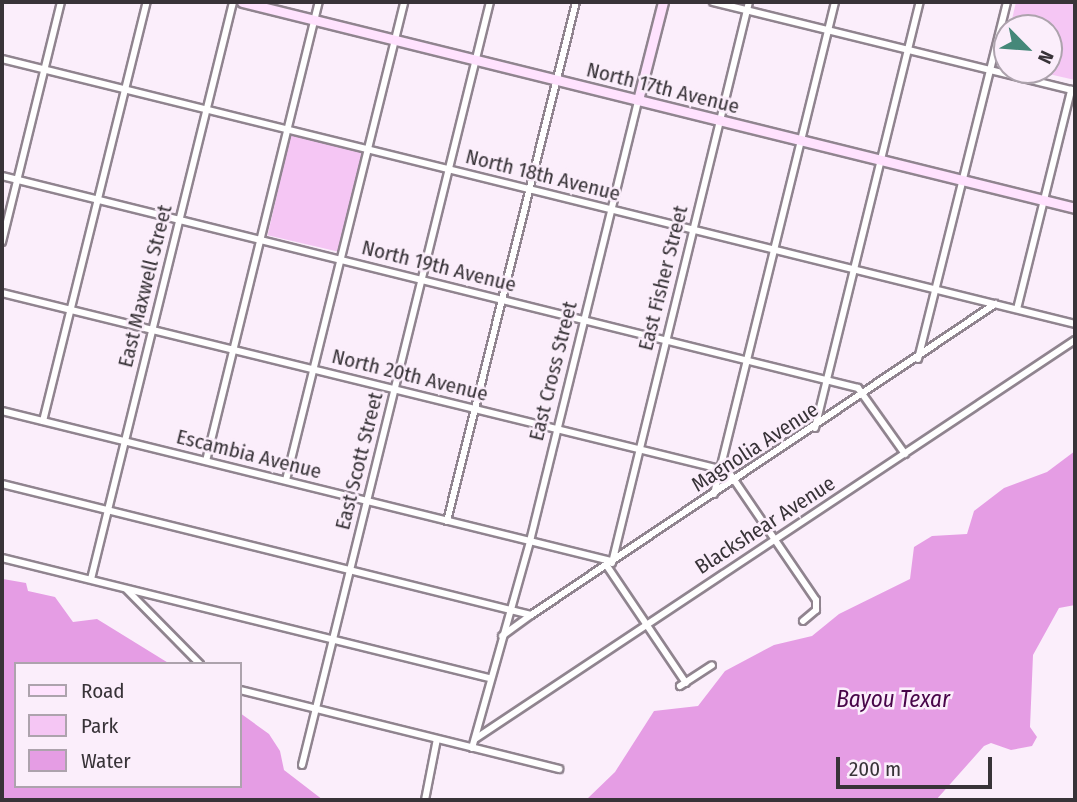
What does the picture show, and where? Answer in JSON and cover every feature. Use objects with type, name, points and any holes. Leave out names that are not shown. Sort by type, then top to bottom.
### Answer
[{"type":"street","points":[[2,242],[61,2]]},
{"type":"street","points":[[43,421],[147,2]]},
{"type":"street","name":"East Maxwell Street","points":[[90,579],[233,2]]},
{"type":"street","name":"North 17th Avenue","points":[[242,2],[1075,208]]},
{"type":"street","points":[[206,461],[319,2]]},
{"type":"street","points":[[286,480],[404,2]]},
{"type":"street","name":"East Scott Street","points":[[302,765],[490,2]]},
{"type":"street","points":[[447,521],[576,2]]},
{"type":"street","name":"East Cross Street","points":[[472,748],[499,642],[530,541],[663,2]]},
{"type":"street","points":[[713,2],[1073,91],[1017,309]]},
{"type":"street","name":"East Fisher Street","points":[[610,563],[749,2]]},
{"type":"street","points":[[714,494],[835,2]]},
{"type":"street","points":[[815,428],[920,2]]},
{"type":"street","points":[[918,359],[1007,2]]},
{"type":"street","name":"North 18th Avenue","points":[[2,59],[1075,324]]},
{"type":"street","name":"North 19th Avenue","points":[[2,176],[827,380],[865,394]]},
{"type":"street","name":"North 20th Avenue","points":[[2,293],[719,469],[737,480],[816,600],[816,610],[803,621]]},
{"type":"street","name":"Magnolia Avenue","points":[[499,642],[531,615],[918,359],[995,304]]},
{"type":"street","name":"Blackshear Avenue","points":[[475,739],[1075,340]]},
{"type":"street","points":[[865,394],[905,454]]},
{"type":"street","name":"Escambia Avenue","points":[[2,411],[610,563]]},
{"type":"street","points":[[2,484],[531,615]]},
{"type":"street","points":[[2,558],[489,678]]},
{"type":"street","points":[[610,563],[683,685],[712,665]]},
{"type":"street","points":[[125,589],[198,662]]},
{"type":"street","points":[[242,690],[559,769]]},
{"type":"street","points":[[425,800],[438,739]]},
{"type":"green space","points":[[1016,2],[1075,2],[1075,80],[1063,77],[1063,14],[1013,14]]},
{"type":"green space","points":[[291,134],[364,151],[341,252],[268,235]]},
{"type":"water","name":"Bayou Texar","points":[[1075,451],[1075,605],[1059,608],[1033,655],[1030,727],[1037,737],[1032,746],[1011,750],[991,743],[984,746],[936,800],[586,800],[615,772],[654,711],[698,706],[725,671],[774,645],[812,636],[839,614],[910,579],[914,547],[932,536],[967,534],[974,511],[1004,488],[1047,472]]},
{"type":"water","points":[[3,579],[26,583],[28,591],[55,597],[73,622],[97,619],[167,662],[14,662],[14,788],[242,788],[242,714],[269,734],[280,751],[284,770],[323,800],[2,800]]}]
